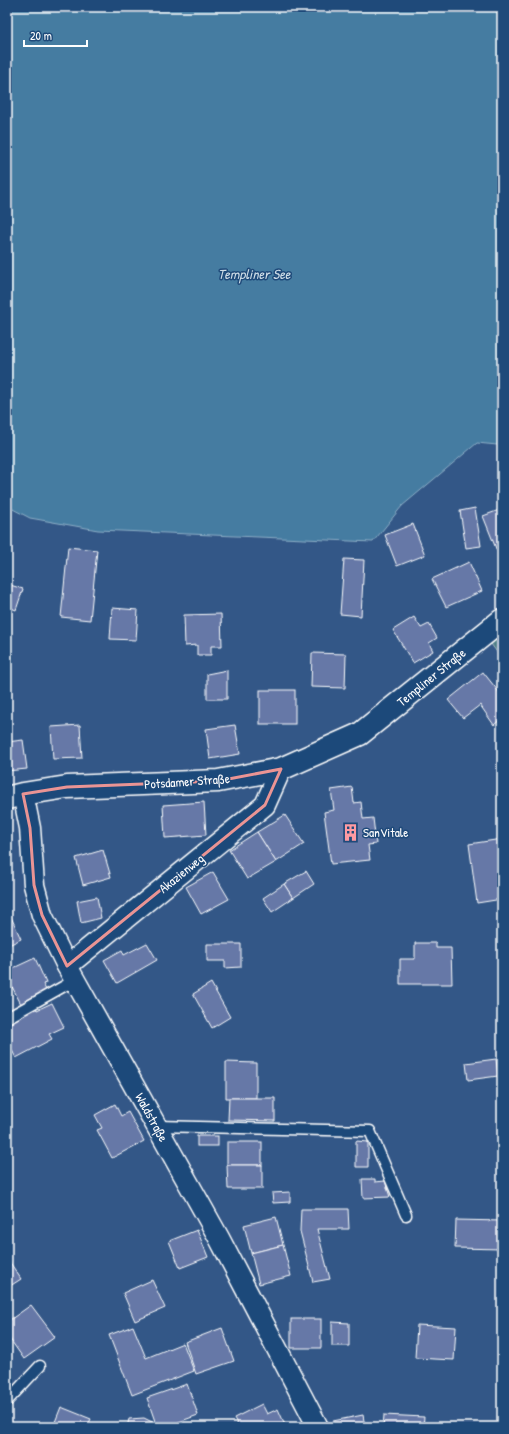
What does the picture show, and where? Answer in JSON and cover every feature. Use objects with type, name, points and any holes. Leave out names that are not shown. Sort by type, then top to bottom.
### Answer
[{"type":"street","name":"Templiner Straße","points":[[360,734],[502,620]]},
{"type":"street","name":"Potsdamer Straße","points":[[15,796],[67,787],[218,781],[281,769],[360,734]]},
{"type":"street","name":"Akazienweg","points":[[71,973],[265,805],[281,769]]},
{"type":"street","name":"Waldstraße","points":[[15,796],[30,828],[34,885],[42,915],[71,973],[219,1238],[318,1427]]},
{"type":"lane","points":[[7,1018],[71,973]]},
{"type":"lane","points":[[157,1126],[370,1131],[406,1215]]},
{"type":"lane","points":[[7,1401],[40,1366]]},
{"type":"highlighted area","points":[[281,769],[265,805],[67,966],[42,915],[34,885],[30,828],[23,794],[67,787],[218,781]]},
{"type":"green space","points":[[502,634],[502,659],[491,644]]},
{"type":"water","name":"Templiner See","points":[[7,7],[502,7],[502,438],[497,445],[477,443],[402,506],[373,542],[98,530],[30,518],[7,506]]},
{"type":"building","points":[[475,508],[481,546],[466,548],[460,511]]},
{"type":"building","points":[[502,509],[502,549],[497,551],[483,516]]},
{"type":"building","points":[[413,524],[425,555],[397,566],[385,535]]},
{"type":"building","points":[[68,547],[97,550],[90,620],[61,617]]},
{"type":"building","points":[[344,559],[364,560],[361,616],[340,614]]},
{"type":"building","points":[[469,562],[482,591],[446,607],[432,579]]},
{"type":"building","points":[[7,584],[23,589],[16,610],[11,608],[10,616],[7,615]]},
{"type":"building","points":[[112,608],[138,610],[136,640],[110,639]]},
{"type":"building","points":[[221,614],[222,646],[211,646],[211,655],[197,655],[197,645],[185,646],[184,615]]},
{"type":"building","points":[[414,617],[421,628],[429,624],[437,638],[429,643],[433,651],[413,663],[393,630]]},
{"type":"building","points":[[312,653],[346,654],[345,688],[311,687]]},
{"type":"building","points":[[227,670],[227,699],[207,699],[207,674]]},
{"type":"building","points":[[483,672],[502,696],[502,718],[494,725],[480,705],[463,718],[448,700]]},
{"type":"building","points":[[260,690],[295,690],[295,724],[260,724]]},
{"type":"building","points":[[80,725],[82,758],[53,759],[51,727]]},
{"type":"building","points":[[235,725],[240,754],[210,759],[206,729]]},
{"type":"building","points":[[23,740],[27,769],[7,771],[7,742]]},
{"type":"building","name":"SanVitale","points":[[352,787],[354,803],[361,802],[363,819],[373,818],[376,844],[368,845],[370,860],[331,864],[324,812],[334,810],[331,790]]},
{"type":"building","points":[[204,802],[206,835],[165,838],[163,805]]},
{"type":"building","points":[[285,815],[304,844],[276,862],[257,832]]},
{"type":"building","points":[[257,832],[276,862],[247,879],[229,850]]},
{"type":"building","points":[[502,839],[502,899],[477,903],[469,844]]},
{"type":"building","points":[[103,850],[111,877],[83,885],[76,858]]},
{"type":"building","points":[[306,871],[314,884],[293,898],[284,884]]},
{"type":"building","points":[[213,872],[229,899],[201,914],[186,887]]},
{"type":"building","points":[[284,884],[293,898],[272,912],[263,898]]},
{"type":"building","points":[[97,897],[101,918],[81,923],[77,901]]},
{"type":"building","points":[[11,917],[21,939],[7,946],[7,919]]},
{"type":"building","points":[[147,943],[157,960],[117,983],[104,960],[122,950],[124,955]]},
{"type":"building","points":[[415,943],[436,943],[436,948],[451,948],[452,984],[400,984],[400,959],[415,959]]},
{"type":"building","points":[[207,944],[241,944],[241,967],[225,968],[225,961],[207,961]]},
{"type":"building","points":[[35,958],[46,983],[43,984],[47,992],[21,1004],[7,977],[7,971]]},
{"type":"building","points":[[211,983],[230,1017],[212,1028],[193,994]]},
{"type":"building","points":[[52,1003],[64,1027],[49,1034],[52,1039],[16,1058],[7,1041],[7,1021],[35,1007],[37,1010]]},
{"type":"building","points":[[496,1059],[498,1076],[468,1080],[466,1063]]},
{"type":"building","points":[[226,1062],[256,1063],[256,1098],[226,1098]]},
{"type":"building","points":[[229,1098],[275,1098],[275,1121],[228,1120]]},
{"type":"building","points":[[115,1104],[121,1116],[128,1112],[144,1141],[112,1158],[97,1130],[102,1128],[95,1115]]},
{"type":"building","points":[[197,1136],[218,1136],[218,1146],[197,1146]]},
{"type":"building","points":[[356,1141],[368,1142],[368,1167],[356,1167]]},
{"type":"building","points":[[227,1142],[262,1142],[262,1165],[227,1165]]},
{"type":"building","points":[[227,1165],[262,1165],[262,1189],[228,1189]]},
{"type":"building","points":[[362,1179],[375,1179],[375,1182],[385,1181],[390,1197],[363,1198]]},
{"type":"building","points":[[290,1192],[290,1202],[273,1203],[272,1193]]},
{"type":"building","points":[[301,1209],[348,1209],[349,1229],[317,1229],[330,1279],[313,1282],[300,1231]]},
{"type":"building","points":[[276,1217],[283,1245],[251,1253],[244,1225]]},
{"type":"building","points":[[456,1220],[502,1221],[502,1249],[455,1248]]},
{"type":"building","points":[[197,1230],[208,1257],[180,1268],[169,1241]]},
{"type":"building","points":[[283,1245],[291,1276],[259,1284],[251,1253]]},
{"type":"building","points":[[7,1258],[21,1279],[7,1288]]},
{"type":"building","points":[[152,1280],[165,1308],[135,1321],[123,1293]]},
{"type":"building","points":[[31,1305],[55,1337],[24,1359],[7,1335],[7,1322]]},
{"type":"building","points":[[291,1319],[321,1319],[321,1348],[291,1348]]},
{"type":"building","points":[[332,1322],[349,1323],[349,1346],[332,1346]]},
{"type":"building","points":[[417,1325],[456,1327],[454,1360],[415,1358]]},
{"type":"building","points":[[133,1326],[146,1358],[183,1343],[194,1371],[132,1395],[109,1335]]},
{"type":"building","points":[[222,1328],[234,1361],[196,1374],[185,1342]]},
{"type":"building","points":[[187,1384],[198,1415],[165,1427],[157,1427],[147,1398]]},
{"type":"building","points":[[262,1404],[267,1414],[278,1409],[286,1427],[239,1427],[234,1418]]},
{"type":"building","points":[[61,1407],[91,1419],[87,1427],[53,1427]]},
{"type":"building","points":[[363,1415],[365,1427],[335,1427],[333,1421]]},
{"type":"building","points":[[384,1415],[424,1417],[423,1427],[383,1427]]},
{"type":"building","points":[[144,1418],[154,1423],[154,1427],[127,1427],[129,1419]]},
{"type":"building","points":[[107,1424],[123,1427],[107,1427]]},
{"type":"place","name":"SanVitale","points":[[350,832]]}]
